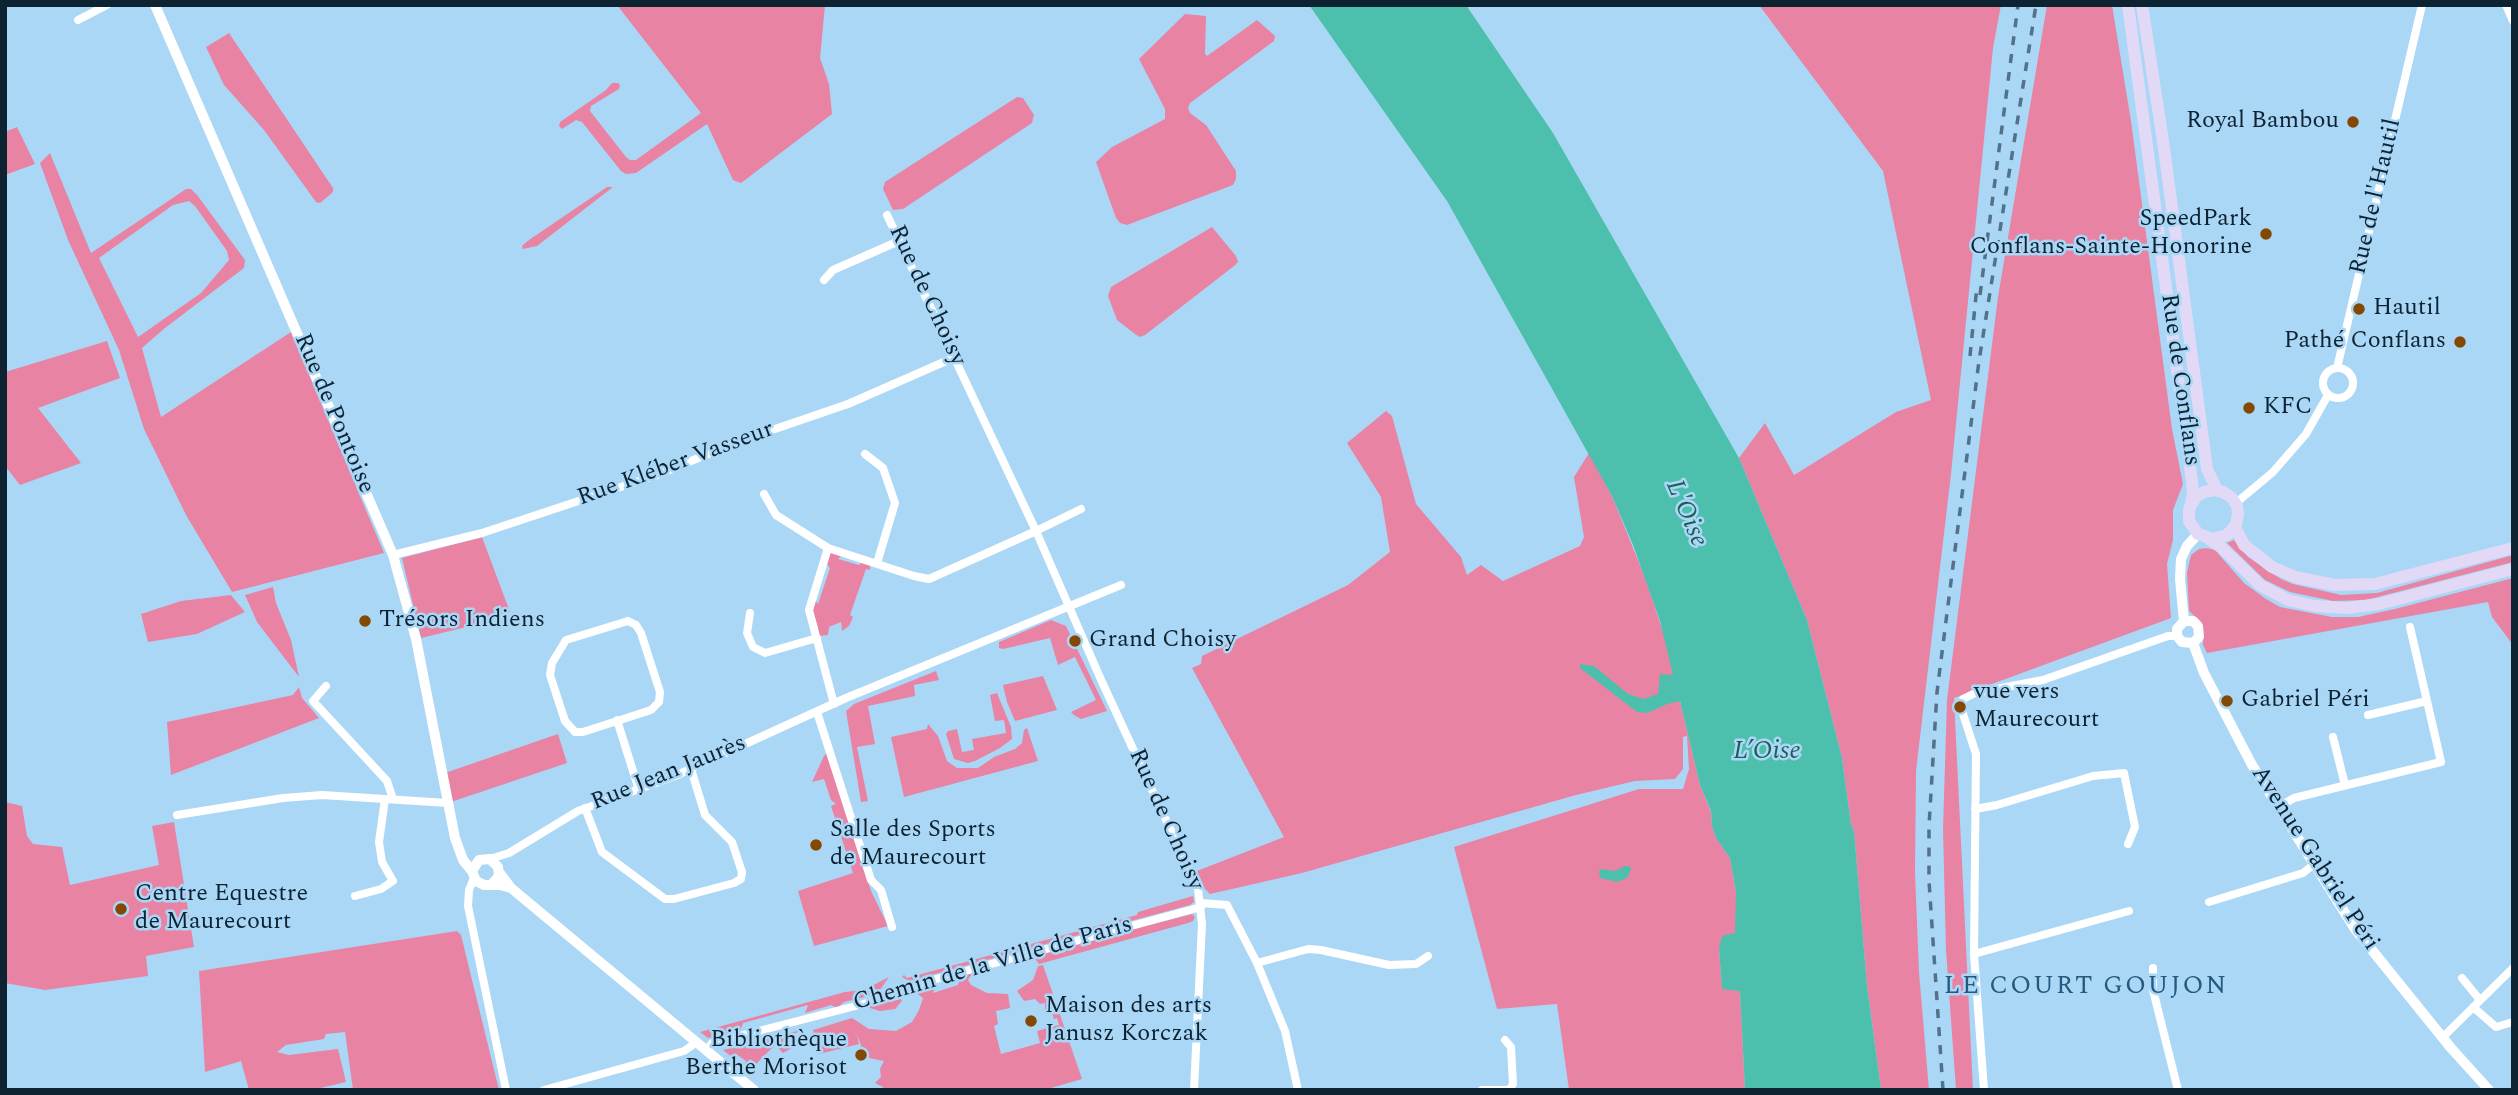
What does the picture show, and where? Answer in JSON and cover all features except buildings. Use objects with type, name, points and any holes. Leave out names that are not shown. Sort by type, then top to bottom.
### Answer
[{"type":"main road","name":"Rue de Pontoise","points":[[155,5],[393,555],[416,639],[455,840],[463,860],[473,874]]},
{"type":"main road","name":"Rue de Conflans","points":[[2128,5],[2192,481],[2190,505]]},
{"type":"main road","name":"Rue de Conflans","points":[[2142,5],[2207,469],[2217,490]]},
{"type":"main road","points":[[2184,621],[2193,621],[2200,630],[2199,638],[2193,642],[2182,642],[2177,636],[2177,629],[2184,621],[2181,559],[2188,546],[2202,536],[2224,537],[2235,527],[2238,517],[2235,503],[2228,495],[2217,490],[2201,493],[2190,505],[2189,521],[2202,536],[2221,547],[2250,577],[2267,590],[2288,600],[2315,606],[2347,608],[2379,604],[2513,569]]},
{"type":"main road","points":[[2235,527],[2244,545],[2272,567],[2295,577],[2334,585],[2375,583],[2513,548]]},
{"type":"main road","name":"Avenue Gabriel Péri","points":[[2193,642],[2204,673],[2252,765],[2355,929],[2489,1090]]},
{"type":"main road","points":[[455,840],[471,856],[492,864],[511,888],[698,1047],[754,1090]]},
{"type":"main road","points":[[492,864],[477,862],[473,874],[487,885],[511,888]]},
{"type":"main road","points":[[487,885],[497,880],[492,864]]},
{"type":"street","points":[[78,20],[107,5]]},
{"type":"street","name":"Rue de l'Hautil","points":[[2337,368],[2424,5]]},
{"type":"street","points":[[2506,5],[2513,21]]},
{"type":"street","name":"Rue de Choisy","points":[[887,215],[1036,531],[1193,877],[1201,905],[1194,1090]]},
{"type":"street","points":[[824,280],[833,270],[899,241]]},
{"type":"street","name":"Rue Kléber Vasseur","points":[[393,555],[482,533],[657,475],[737,442],[848,404],[953,358]]},
{"type":"street","points":[[2337,368],[2350,373],[2353,388],[2342,398],[2328,395],[2323,387],[2324,377],[2329,370],[2337,368]]},
{"type":"street","points":[[2235,503],[2273,472],[2306,434],[2328,395]]},
{"type":"street","points":[[865,454],[883,468],[895,503],[877,563]]},
{"type":"street","points":[[764,494],[776,515],[828,548],[929,579],[1081,509]]},
{"type":"street","points":[[828,548],[809,610],[834,704]]},
{"type":"street","points":[[1069,606],[1121,584]]},
{"type":"street","name":"Rue Jean Jaurès","points":[[492,864],[585,808],[691,769],[834,704],[1069,606]]},
{"type":"street","points":[[750,613],[747,633],[753,647],[765,653],[817,638]]},
{"type":"street","points":[[628,621],[636,625],[641,633],[660,699],[651,710],[617,720],[583,732],[571,730],[565,721],[550,671],[561,645],[566,640],[628,621]]},
{"type":"street","points":[[2279,807],[2294,798],[2441,762],[2410,627]]},
{"type":"street","points":[[1984,1090],[1973,954],[1976,754],[1962,707],[1963,699],[1970,694],[2043,680],[2168,636],[2177,636]]},
{"type":"street","points":[[326,686],[313,701],[387,781],[389,799],[379,842],[382,862],[393,881],[381,889],[355,897]]},
{"type":"street","points":[[2368,715],[2427,701]]},
{"type":"street","points":[[817,712],[872,882],[881,891],[892,927]]},
{"type":"street","points":[[617,720],[639,790]]},
{"type":"street","points":[[2333,737],[2345,785]]},
{"type":"street","points":[[585,808],[602,852],[665,898],[687,896],[734,883],[741,879],[742,872],[732,842],[705,815],[691,769]]},
{"type":"street","points":[[1975,809],[2093,776],[2124,773],[2135,827],[2128,844]]},
{"type":"street","points":[[177,815],[283,797],[322,795],[448,803]]},
{"type":"street","points":[[2209,902],[2303,873],[2313,865]]},
{"type":"street","points":[[473,874],[468,906],[506,1090]]},
{"type":"street","points":[[468,906],[474,892],[487,885]]},
{"type":"street","name":"Chemin de la Ville de Paris","points":[[544,1090],[902,994],[929,981],[1201,905],[1227,905],[1257,963]]},
{"type":"street","points":[[1973,954],[2129,911]]},
{"type":"street","points":[[1298,1090],[1285,1031],[1257,963],[1308,949],[1389,965],[1416,964],[1428,956]]},
{"type":"street","points":[[2153,968],[2153,990],[2178,1090]]},
{"type":"street","points":[[2443,1037],[2513,968]]},
{"type":"street","points":[[2462,978],[2477,1004],[2496,1027],[2513,1022]]},
{"type":"street","points":[[1482,1090],[1510,1090],[1513,1084],[1511,1047],[1505,1040]]},
{"type":"shaded area","points":[[617,5],[825,5],[820,58],[829,84],[832,114],[741,183],[733,180],[707,124],[636,173],[626,174],[582,122],[576,120],[562,129],[560,122],[612,83],[618,83],[619,89],[591,106],[590,111],[626,157],[636,160],[701,113]]},
{"type":"shaded area","points":[[1759,5],[2001,5],[1993,48],[1951,474],[1916,771],[1915,872],[1919,972],[1929,1090],[1881,1090],[1867,986],[1854,831],[1842,758],[1807,620],[1739,458],[1765,423],[1794,475],[1896,412],[1931,400],[1883,171]]},
{"type":"shaded area","points":[[2047,5],[2112,5],[2131,121],[2172,429],[2183,484],[2173,510],[2173,540],[2167,564],[2171,618],[1954,698],[1973,1090],[1956,1090],[1946,950],[1943,829],[1947,700],[1998,297]]},
{"type":"shaded area","points":[[1185,14],[1206,16],[1207,56],[1257,20],[1275,36],[1274,41],[1190,103],[1188,108],[1190,113],[1206,125],[1236,171],[1236,179],[1233,185],[1127,225],[1120,223],[1096,162],[1112,147],[1165,119],[1165,109],[1139,59]]},
{"type":"shaded area","points":[[229,33],[333,188],[333,192],[320,203],[316,202],[264,130],[224,85],[206,47]]},
{"type":"shaded area","points":[[1017,97],[1023,98],[1034,115],[1032,123],[903,209],[893,210],[883,189],[885,182]]},
{"type":"shaded area","points":[[17,127],[35,164],[5,175],[5,132]]},
{"type":"shaded area","points":[[50,153],[91,253],[186,189],[191,189],[197,195],[245,260],[244,268],[142,348],[161,417],[291,332],[384,553],[232,592],[186,515],[144,429],[119,350],[68,240],[40,163]],"holes":[[[189,201],[227,251],[229,260],[201,293],[138,337],[99,258],[173,205]]]},
{"type":"shaded area","points":[[607,187],[613,187],[537,246],[523,249],[522,246],[529,240]]},
{"type":"shaded area","points":[[1212,227],[1236,256],[1238,262],[1234,266],[1145,335],[1140,337],[1117,320],[1108,296],[1111,287]]},
{"type":"shaded area","points":[[107,341],[120,378],[38,408],[81,463],[20,485],[5,466],[5,372]]},
{"type":"shaded area","points":[[1386,411],[1392,416],[1416,504],[1461,557],[1467,575],[1481,565],[1503,581],[1580,546],[1584,537],[1574,477],[1589,453],[1612,496],[1646,580],[1665,638],[1700,785],[1711,812],[1712,826],[1716,838],[1730,858],[1736,891],[1736,926],[1735,933],[1719,948],[1722,988],[1740,991],[1745,1090],[1569,1090],[1557,1004],[1497,1009],[1454,847],[1639,789],[1683,789],[1689,769],[1687,736],[1683,737],[1683,769],[1675,779],[1635,781],[1576,795],[1302,873],[1210,894],[1205,889],[1197,871],[1284,837],[1192,668],[1201,664],[1202,656],[1348,585],[1390,552],[1381,497],[1347,443]]},
{"type":"shaded area","points":[[482,537],[510,612],[487,622],[421,638],[402,558]]},
{"type":"shaded area","points":[[2234,540],[2248,557],[2281,579],[2341,595],[2377,593],[2513,555],[2513,562],[2366,600],[2333,601],[2290,592],[2265,580],[2227,543]]},
{"type":"shaded area","points":[[2206,548],[2215,550],[2244,583],[2280,607],[2332,617],[2358,617],[2513,578],[2513,645],[2492,617],[2488,602],[2207,653],[2203,645],[2203,629],[2199,620],[2189,611],[2187,573],[2191,555]]},
{"type":"shaded area","points":[[827,553],[844,553],[838,559],[859,565],[865,559],[870,564],[870,570],[866,569],[850,615],[853,617],[849,626],[842,631],[841,622],[829,627],[828,635],[819,636],[814,629],[818,627],[814,615],[809,610],[813,597],[818,604],[830,568],[824,560]]},
{"type":"shaded area","points":[[273,587],[276,603],[291,640],[299,677],[257,622],[245,595]]},
{"type":"shaded area","points":[[231,595],[245,612],[197,634],[148,642],[141,614],[181,601]]},
{"type":"shaded area","points":[[1051,620],[1066,626],[1107,711],[1081,719],[1071,712],[1096,700],[1075,657],[1058,665],[1050,638],[999,648],[999,642]]},
{"type":"shaded area","points":[[936,671],[939,680],[914,685],[915,696],[868,706],[875,744],[857,747],[868,801],[861,802],[846,711],[854,704]]},
{"type":"shaded area","points":[[1043,676],[1057,710],[1015,721],[1003,685]]},
{"type":"shaded area","points":[[299,687],[302,698],[319,718],[171,775],[167,722],[293,695]]},
{"type":"shaded area","points":[[997,693],[1011,727],[1012,739],[975,761],[968,763],[954,759],[946,734],[948,731],[957,729],[962,752],[974,750],[972,739],[1006,733],[1004,720],[995,721],[990,695]]},
{"type":"shaded area","points":[[928,724],[938,736],[947,761],[957,768],[978,768],[994,757],[1015,749],[1022,743],[1024,730],[1027,728],[1038,761],[904,797],[891,737],[927,729]]},
{"type":"shaded area","points":[[558,734],[567,763],[448,803],[442,774]]},
{"type":"shaded area","points":[[827,753],[871,891],[888,926],[814,946],[798,891],[853,873],[831,806],[836,804],[831,800],[824,779],[812,782]]},
{"type":"shaded area","name":"Centre Equestre de Maurecourt","points":[[5,802],[22,806],[27,836],[33,844],[62,847],[70,885],[159,865],[152,826],[174,822],[194,947],[146,956],[148,976],[45,990],[5,983]]},
{"type":"shaded area","points":[[1193,896],[1194,902],[1190,905],[1127,922],[1120,928],[1116,925],[909,981],[902,977],[904,975],[907,978],[1137,915],[1138,912]]},
{"type":"shaded area","points":[[1192,914],[1195,917],[1188,923],[1039,964],[1028,958],[1029,956]]},
{"type":"shaded area","points":[[457,931],[461,935],[499,1090],[353,1090],[345,1032],[326,1034],[324,1039],[286,1045],[277,1052],[289,1055],[338,1049],[346,1082],[312,1090],[249,1090],[241,1061],[205,1072],[199,971]]},
{"type":"shaded area","points":[[1043,965],[1082,1079],[1044,1090],[883,1090],[883,1087],[875,1083],[881,1077],[880,1069],[884,1061],[869,1058],[866,1050],[863,1051],[857,1034],[859,1044],[819,1054],[813,1030],[852,1018],[869,1029],[896,1031],[912,1022],[919,1010],[923,998],[912,990],[936,981],[933,993],[958,985],[962,974],[973,972],[968,980],[971,985],[987,993],[1008,994],[1010,1008],[996,1011],[998,1024],[994,1026],[1001,1054],[1040,1043],[1037,1031],[1059,1025],[1057,1018],[1054,1019],[1052,1012],[1045,1013],[1045,1003],[1040,1004],[1035,999],[1024,1001],[1017,991],[1033,980],[1038,966]]},
{"type":"shaded area","points":[[889,977],[877,994],[844,1002],[837,1008],[831,1005],[805,1013],[808,1005],[743,1023],[740,1031],[708,1038],[700,1032],[845,992],[864,990]]},
{"type":"shaded area","points":[[901,999],[895,1009],[880,1011],[869,1006]]},
{"type":"shaded area","points":[[797,1031],[789,1039],[792,1048],[783,1053],[775,1045],[756,1064],[750,1059],[743,1067],[746,1061],[736,1054],[733,1058],[723,1050]]},
{"type":"water","name":"L’Oise","points":[[1309,5],[1466,5],[1553,133],[1739,458],[1807,620],[1842,758],[1854,831],[1867,986],[1881,1090],[1745,1090],[1740,991],[1722,989],[1719,948],[1722,936],[1735,933],[1736,891],[1730,858],[1716,838],[1712,826],[1711,811],[1700,785],[1680,701],[1647,713],[1637,712],[1580,668],[1580,664],[1594,666],[1628,694],[1643,699],[1658,694],[1660,674],[1673,675],[1660,621],[1633,545],[1612,496],[1447,201]]},
{"type":"water","points":[[1625,866],[1631,869],[1627,878],[1617,882],[1600,878],[1601,869],[1615,871]]},
{"type":"railway","points":[[1980,295],[2018,5]]},
{"type":"railway","points":[[1943,1090],[1929,881],[1929,826],[1937,692],[1979,361],[2036,5]]},
{"type":"railway","points":[[1970,356],[1977,286]]},
{"type":"place","name":"Royal Bambou","points":[[2353,122]]},
{"type":"place","name":"SpeedPark Conflans-Sainte-Honorine","points":[[2266,234]]},
{"type":"place","name":"Hautil","points":[[2359,309]]},
{"type":"place","name":"Pathé Conflans","points":[[2460,342]]},
{"type":"place","name":"KFC","points":[[2249,408]]},
{"type":"place","name":"Trésors Indiens","points":[[365,621]]},
{"type":"place","name":"Grand Choisy","points":[[1075,641]]},
{"type":"place","name":"Gabriel Péri","points":[[2227,701]]},
{"type":"place","name":"vue vers Maurecourt","points":[[1960,707]]},
{"type":"place","name":"Salle des Sports de Maurecourt","points":[[816,845]]},
{"type":"place","name":"Centre Equestre de Maurecourt","points":[[121,909]]},
{"type":"place","name":"Maison des arts Janusz Korczak","points":[[1031,1021]]},
{"type":"place","name":"Bibliothèque Berthe Morisot","points":[[861,1055]]},
{"type":"district","name":"LE COURT GOUJON","points":[[2086,988]]},
{"type":"water label","name":"L'Oise","points":[[1685,514]]}]
